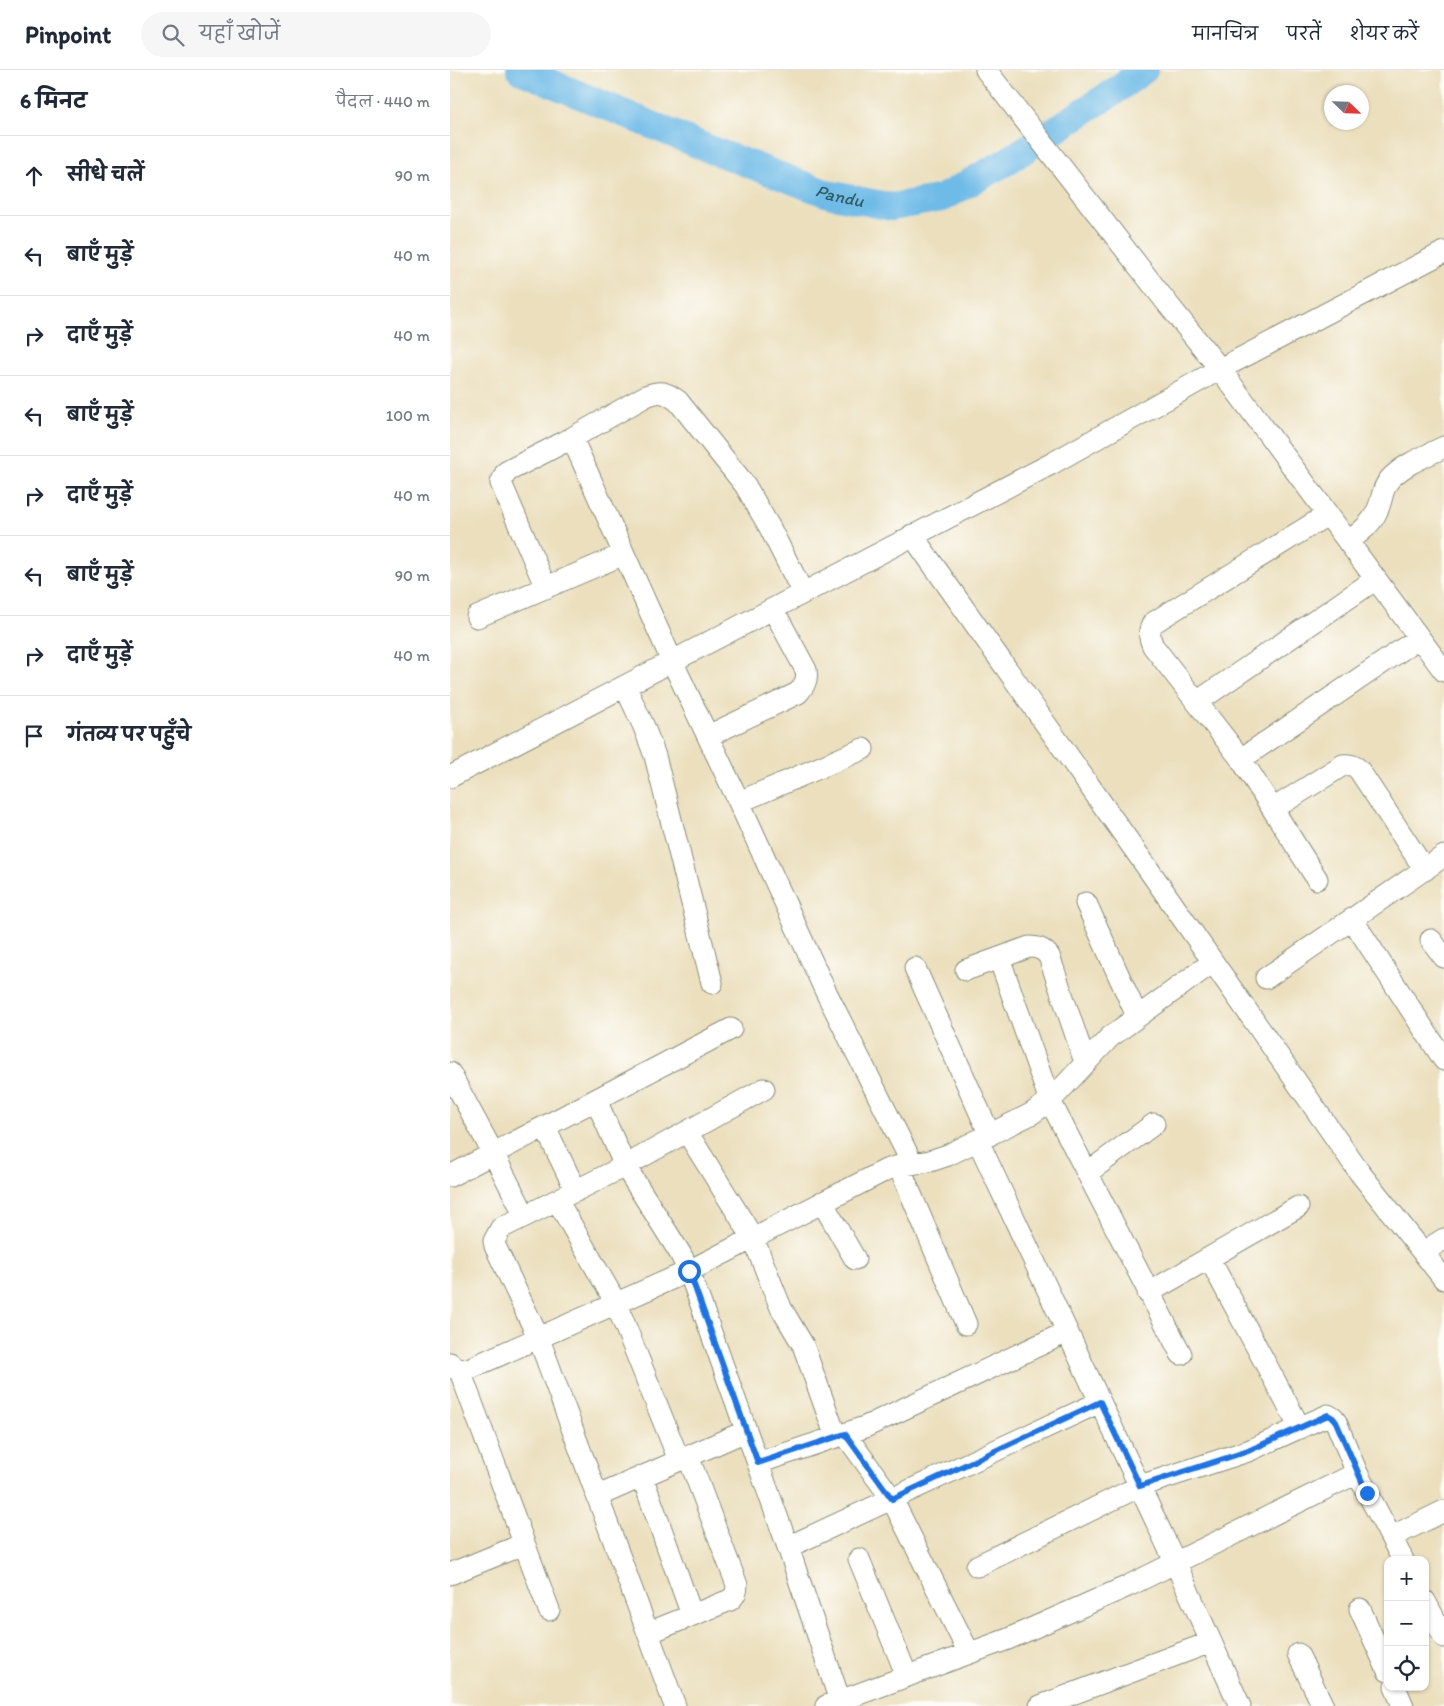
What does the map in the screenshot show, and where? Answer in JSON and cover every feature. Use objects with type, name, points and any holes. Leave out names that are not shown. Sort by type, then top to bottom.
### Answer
[{"type":"street","points":[[986,70],[1220,369],[1444,671]]},
{"type":"street","points":[[450,777],[1051,464],[1220,369],[1444,252]]},
{"type":"street","points":[[546,588],[501,482],[506,472],[657,391],[668,394],[678,401],[745,486],[770,528],[803,593]]},
{"type":"street","points":[[572,438],[672,662],[739,802],[906,1165],[966,1324]]},
{"type":"street","points":[[1348,542],[1366,528],[1373,519],[1378,510],[1384,488],[1390,479],[1401,470],[1444,447]]},
{"type":"street","points":[[1316,879],[1242,759],[1153,646],[1149,630],[1153,623],[1328,515]]},
{"type":"street","points":[[912,535],[1360,1173],[1444,1279]]},
{"type":"street","points":[[477,617],[624,554]]},
{"type":"street","points":[[1197,702],[1376,580]]},
{"type":"street","points":[[708,736],[798,693],[805,685],[806,670],[773,609]]},
{"type":"street","points":[[1242,759],[1420,638]]},
{"type":"street","points":[[625,686],[655,756],[712,983]]},
{"type":"street","points":[[739,802],[863,749]]},
{"type":"street","points":[[1273,810],[1343,765],[1349,764],[1359,770],[1425,870]]},
{"type":"street","points":[[1266,978],[1444,856]]},
{"type":"street","points":[[1086,903],[1136,1016]]},
{"type":"street","points":[[1352,919],[1440,1046]]},
{"type":"street","points":[[1431,940],[1444,957]]},
{"type":"street","points":[[966,970],[1029,947],[1037,947],[1043,950],[1049,956],[1085,1062]]},
{"type":"street","points":[[999,958],[1050,1101],[1181,1354]]},
{"type":"street","points":[[455,1367],[466,1370],[539,1339],[689,1271],[873,1176],[906,1165],[930,1161],[948,1155],[1031,1114],[1050,1101],[1110,1037],[1136,1016],[1213,962]]},
{"type":"street","points":[[915,968],[984,1138],[1067,1332],[1176,1562],[1236,1705]]},
{"type":"street","points":[[450,1176],[732,1029]]},
{"type":"street","points":[[450,1073],[525,1216]]},
{"type":"street","points":[[675,1706],[539,1339],[495,1246],[494,1240],[501,1228],[625,1166],[764,1090]]},
{"type":"street","points":[[596,1100],[625,1166],[680,1253],[689,1271],[788,1547],[833,1704],[1008,1639],[1128,1586],[1357,1473]]},
{"type":"street","points":[[1087,1173],[1154,1124]]},
{"type":"street","points":[[545,1127],[566,1196],[616,1303],[737,1585],[735,1596],[730,1600],[648,1633]]},
{"type":"street","points":[[687,1132],[753,1238],[781,1308],[803,1346],[836,1437]]},
{"type":"street","points":[[822,1202],[854,1259]]},
{"type":"street","points":[[1148,1293],[1298,1207]]},
{"type":"street","points":[[1423,1252],[1444,1239]]},
{"type":"street","points":[[1209,1258],[1300,1428]]},
{"type":"street","points":[[836,1437],[880,1420],[1067,1332]]},
{"type":"street","points":[[455,1367],[549,1610]]},
{"type":"street","points":[[788,1547],[1100,1402]]},
{"type":"street","points":[[977,1566],[1140,1486],[1248,1451],[1328,1415],[1333,1418],[1357,1473],[1401,1556]]},
{"type":"street","points":[[598,1496],[746,1431]]},
{"type":"street","points":[[758,1463],[845,1434],[892,1499],[969,1653]]},
{"type":"street","points":[[642,1476],[692,1615]]},
{"type":"street","points":[[1391,1537],[1444,1511]]},
{"type":"street","points":[[450,1574],[524,1544]]},
{"type":"street","points":[[859,1558],[907,1676]]},
{"type":"street","points":[[1360,1609],[1384,1662]]},
{"type":"street","points":[[1429,1609],[1444,1637]]},
{"type":"street","points":[[1040,1706],[1211,1642]]},
{"type":"street","points":[[1298,1654],[1323,1706]]},
{"type":"street","points":[[1397,1691],[1404,1706]]},
{"type":"waterway","name":"Pandu","points":[[520,70],[709,149],[828,194],[892,207],[942,198],[1006,162],[1144,70]]},
{"type":"route","points":[[689,1271],[758,1463],[845,1434],[892,1499],[1100,1402],[1140,1486],[1248,1451],[1328,1415],[1336,1422],[1367,1493]]}]
